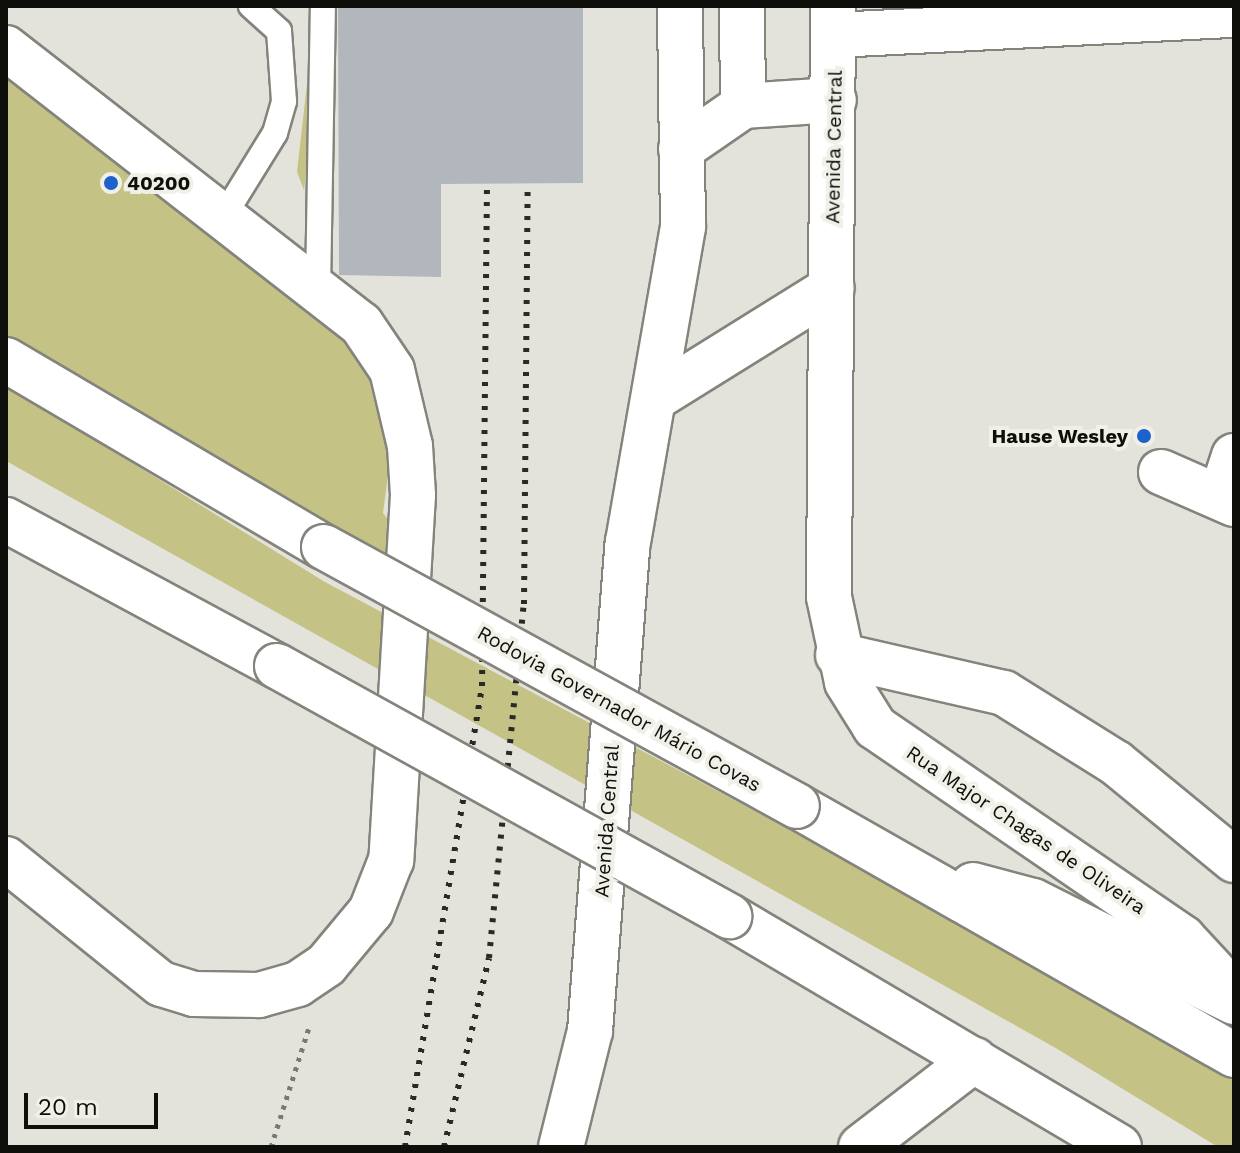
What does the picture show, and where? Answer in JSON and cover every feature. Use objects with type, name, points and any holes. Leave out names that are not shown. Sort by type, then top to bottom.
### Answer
[{"type":"main road","name":"Avenida Central","points":[[561,1147],[590,1031],[628,542],[683,227],[680,6]]},
{"type":"main road","points":[[742,6],[743,106]]},
{"type":"main road","points":[[834,20],[1128,13],[1234,15]]},
{"type":"main road","name":"Avenida Central","points":[[834,20],[829,597],[838,655]]},
{"type":"main road","points":[[6,48],[225,214],[361,324],[392,370],[410,446],[413,495],[391,860],[371,911],[347,944],[298,984],[259,995],[194,994],[161,984],[6,859]]},
{"type":"main road","points":[[681,149],[743,106],[834,100]]},
{"type":"main road","points":[[655,398],[832,288]]},
{"type":"main road","name":"Rodovia Governador Mário Covas","points":[[6,360],[324,547],[935,879],[1234,1055]]},
{"type":"main road","points":[[1161,472],[1230,485]]},
{"type":"main road","points":[[6,520],[729,916],[1119,1147]]},
{"type":"main road","points":[[838,655],[1004,693],[1116,763],[1234,860]]},
{"type":"main road","name":"Rua Major Chagas de Oliveira","points":[[838,655],[875,727],[1183,938],[1234,993]]},
{"type":"main road","points":[[935,879],[1033,901],[1234,1002]]},
{"type":"main road","points":[[861,1147],[974,1060]]},
{"type":"lane","points":[[225,214],[275,133],[284,101],[279,31],[251,6]]},
{"type":"lane","points":[[318,288],[323,6]]},
{"type":"path","points":[[271,1147],[310,1039],[298,984]]},
{"type":"shaded area","points":[[6,72],[339,323],[365,362],[390,461],[383,513],[407,545],[406,571],[6,360]]},
{"type":"shaded area","points":[[307,84],[313,108],[304,190],[297,172]]},
{"type":"shaded area","points":[[6,385],[325,582],[1063,975],[1234,1076],[1234,1147],[1218,1147],[1054,1047],[6,461]]},
{"type":"building","points":[[338,6],[583,6],[583,183],[441,184],[441,277],[339,275]]},
{"type":"railway","points":[[405,1147],[482,686],[487,183]]},
{"type":"railway","points":[[444,1147],[489,958],[524,604],[528,184]]},
{"type":"place","name":"40200","points":[[111,183]]},
{"type":"place","name":"Hause Wesley","points":[[1144,436]]}]
